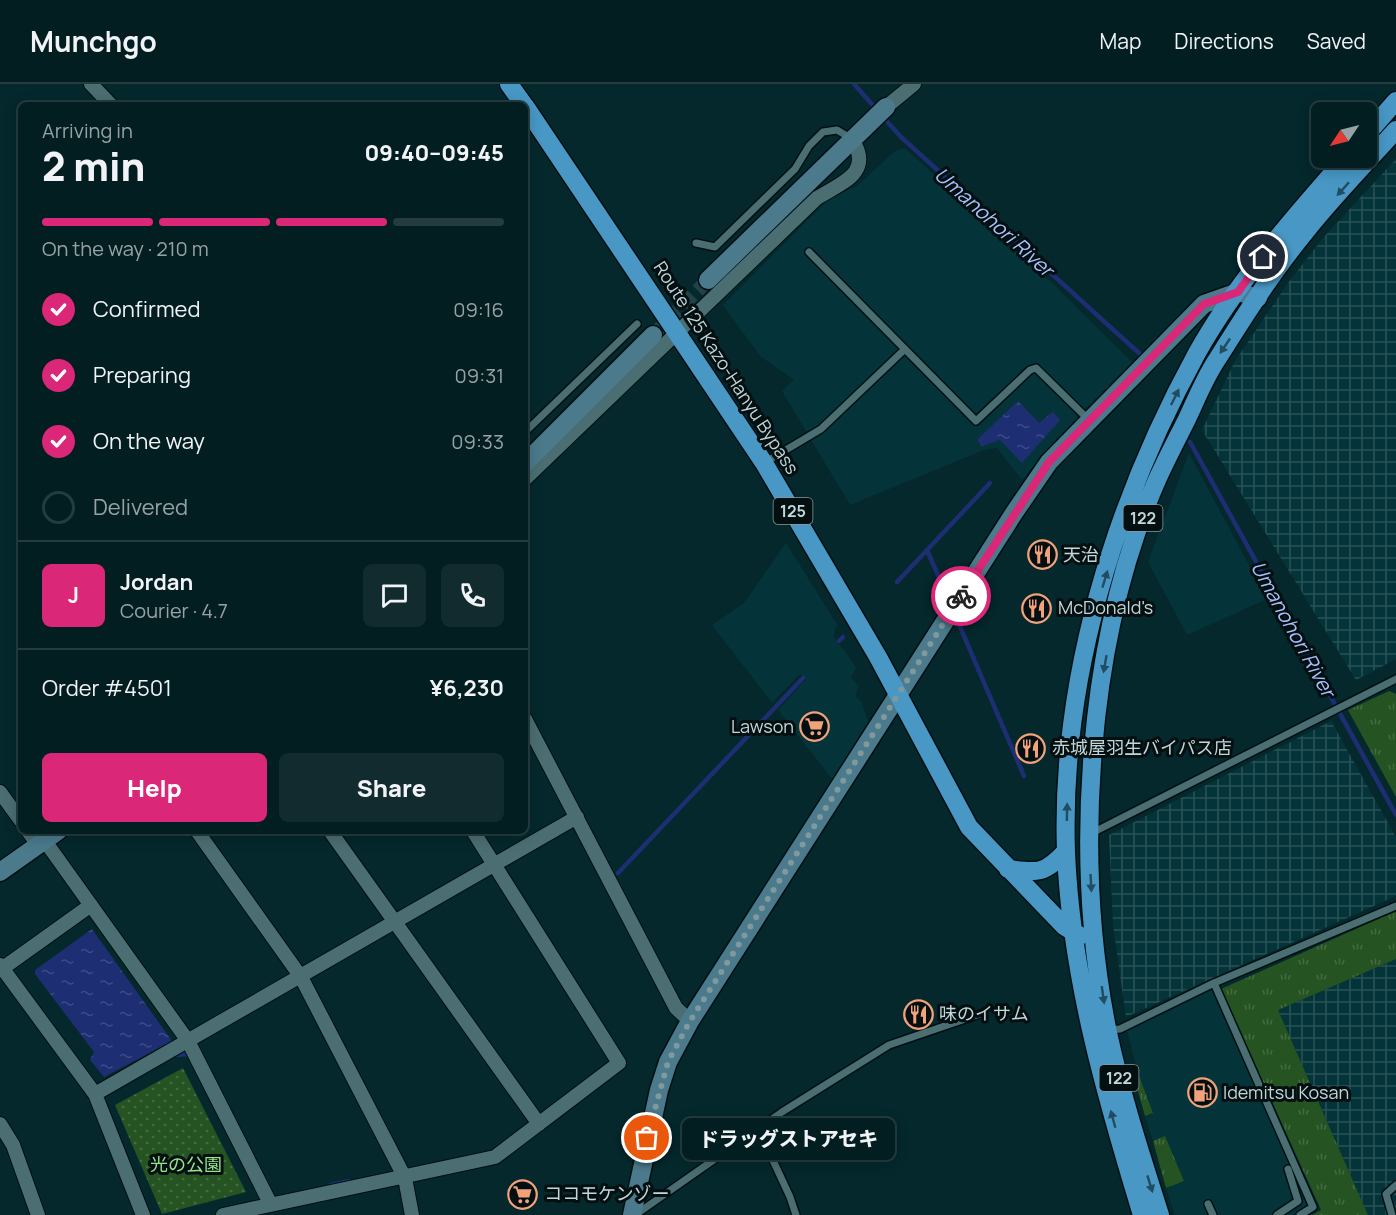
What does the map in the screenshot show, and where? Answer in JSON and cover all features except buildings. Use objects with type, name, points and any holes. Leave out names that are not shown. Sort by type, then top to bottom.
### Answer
[{"type":"highway","name":"Route 125 Kazo-Hanyu Bypass","points":[[509,84],[521,102]]},
{"type":"highway","points":[[1377,123],[1396,101]]},
{"type":"highway","name":"Route 125 Kazo-Hanyu Bypass","points":[[528,112],[679,332],[764,463],[843,596],[969,827],[1008,869],[1074,933]]},
{"type":"highway","name":"122","points":[[1160,1215],[1108,1030],[1094,938],[1089,835],[1092,762],[1099,696],[1111,629],[1133,544],[1156,481],[1216,361],[1305,233],[1396,129]]},
{"type":"highway","name":"122","points":[[1142,1215],[1095,1053],[1074,933],[1066,851],[1067,803],[1076,694],[1092,618],[1138,473],[1198,351],[1289,222],[1337,168]]},
{"type":"highway","points":[[1008,869],[1043,871],[1052,867],[1066,851]]},
{"type":"highway","points":[[1074,933],[1094,938]]},
{"type":"street","points":[[91,84],[108,102]]},
{"type":"street","points":[[708,280],[852,139],[914,84]]},
{"type":"street","points":[[528,476],[817,198],[856,173],[860,166],[859,157],[852,139]]},
{"type":"street","points":[[632,1215],[659,1090],[668,1062],[690,1021],[1043,470],[1204,304],[1238,292],[1258,298]]},
{"type":"street","points":[[528,460],[653,335]]},
{"type":"street","points":[[528,725],[676,1008],[690,1021]]},
{"type":"street","points":[[0,792],[18,817]]},
{"type":"street","points":[[95,1094],[578,817]]},
{"type":"street","points":[[199,834],[301,977],[405,1178],[412,1215]]},
{"type":"street","points":[[332,834],[539,1124]]},
{"type":"street","points":[[223,1215],[270,1203],[405,1178],[495,1157],[619,1063],[475,834]]},
{"type":"street","points":[[0,872],[42,837],[188,1041],[270,1203]]},
{"type":"street","points":[[91,906],[1,966],[95,1094],[143,1215]]},
{"type":"street","points":[[0,1124],[13,1145],[38,1215]]},
{"type":"lane","points":[[696,243],[715,247],[795,169],[809,146],[823,132],[837,130],[852,139]]},
{"type":"lane","points":[[809,252],[976,422],[1030,370],[1036,368],[1089,420]]},
{"type":"lane","points":[[528,429],[637,324]]},
{"type":"lane","points":[[764,463],[820,429],[905,349]]},
{"type":"lane","points":[[1089,835],[1396,679]]},
{"type":"lane","points":[[1108,1030],[1126,1026],[1214,983],[1396,906]]},
{"type":"lane","points":[[1214,983],[1313,1207],[1300,1215]]},
{"type":"lane","points":[[632,1215],[643,1212],[758,1128],[889,1045],[980,1014]]},
{"type":"lane","points":[[758,1128],[796,1215]]},
{"type":"lane","points":[[1277,1215],[1298,1201],[1299,1196],[1288,1169]]},
{"type":"lane","points":[[1392,1215],[1386,1194],[1396,1185]]},
{"type":"lane","points":[[1208,1204],[1213,1215]]},
{"type":"shaded area","points":[[905,148],[1050,281],[1132,362],[1081,413],[1022,480],[997,448],[984,450],[850,505],[782,391],[794,380],[760,356],[723,305],[831,197],[857,186],[895,151]]},
{"type":"shaded area","points":[[1396,159],[1396,659],[1356,680],[1202,430],[1235,361],[1288,283],[1323,238]]},
{"type":"shaded area","points":[[1189,453],[1267,599],[1187,635],[1148,562]]},
{"type":"shaded area","points":[[786,543],[838,626],[835,628],[834,637],[856,667],[851,678],[859,686],[855,696],[861,701],[868,722],[833,780],[778,710],[806,679],[800,674],[772,703],[712,625],[744,603]]},
{"type":"shaded area","points":[[1331,721],[1396,837],[1396,896],[1126,1017],[1113,925],[1109,835]]},
{"type":"shaded area","points":[[1396,959],[1396,1215],[1368,1215],[1278,1010]]},
{"type":"shaded area","name":"Idemitsu Kosan","points":[[1212,990],[1309,1208],[1293,1215],[1175,1215],[1166,1188],[1184,1181],[1165,1137],[1153,1141],[1145,1116],[1153,1113],[1138,1073],[1127,1031]]},
{"type":"green space","points":[[1389,691],[1396,694],[1396,797],[1348,710]]},
{"type":"green space","points":[[1396,911],[1396,959],[1278,1010],[1368,1215],[1312,1215],[1321,1210],[1221,989]]},
{"type":"green space","name":"光の公園","points":[[183,1068],[246,1192],[162,1214],[115,1105]]},
{"type":"green space","points":[[1138,1073],[1153,1113],[1145,1116],[1133,1074]]},
{"type":"green space","points":[[1165,1136],[1184,1181],[1166,1188],[1153,1141]]},
{"type":"water","points":[[1018,401],[1039,423],[1053,412],[1060,420],[1022,463],[1000,440],[982,446],[977,440]]},
{"type":"water","points":[[92,929],[172,1041],[104,1077],[90,1060],[94,1052],[35,974],[35,970]]},
{"type":"waterway","name":"Umanohori River","points":[[854,84],[877,110]]},
{"type":"waterway","name":"Umanohori River","points":[[882,116],[901,137],[1140,354]]},
{"type":"waterway","name":"Umanohori River","points":[[1190,442],[1396,815]]},
{"type":"waterway","points":[[897,582],[990,483]]},
{"type":"waterway","points":[[927,550],[951,605]]},
{"type":"waterway","points":[[955,615],[1024,776]]},
{"type":"waterway","points":[[839,641],[843,637]]},
{"type":"waterway","points":[[618,873],[803,678]]},
{"type":"waterway","points":[[178,1055],[186,1054]]},
{"type":"waterway","points":[[331,1185],[349,1181]]},
{"type":"tunnel","points":[[653,335],[708,280]]},
{"type":"way so far","points":[[647,1138],[668,1062],[690,1021],[961,596]]},
{"type":"place","name":"天治","points":[[1042,555]]},
{"type":"place","name":"McDonald's","points":[[1037,608]]},
{"type":"place","name":"Lawson","points":[[815,727]]},
{"type":"place","name":"赤城屋羽生バイパス店","points":[[1031,748]]},
{"type":"place","name":"味のイサム","points":[[918,1014]]},
{"type":"place","name":"Idemitsu Kosan","points":[[1202,1093]]},
{"type":"place","name":"ドラッグストアセキ","points":[[647,1138]]},
{"type":"place","name":"ココモケンゾー","points":[[523,1194]]},
{"type":"route","points":[[961,596],[1049,462],[1204,304],[1238,292],[1263,257]]}]
